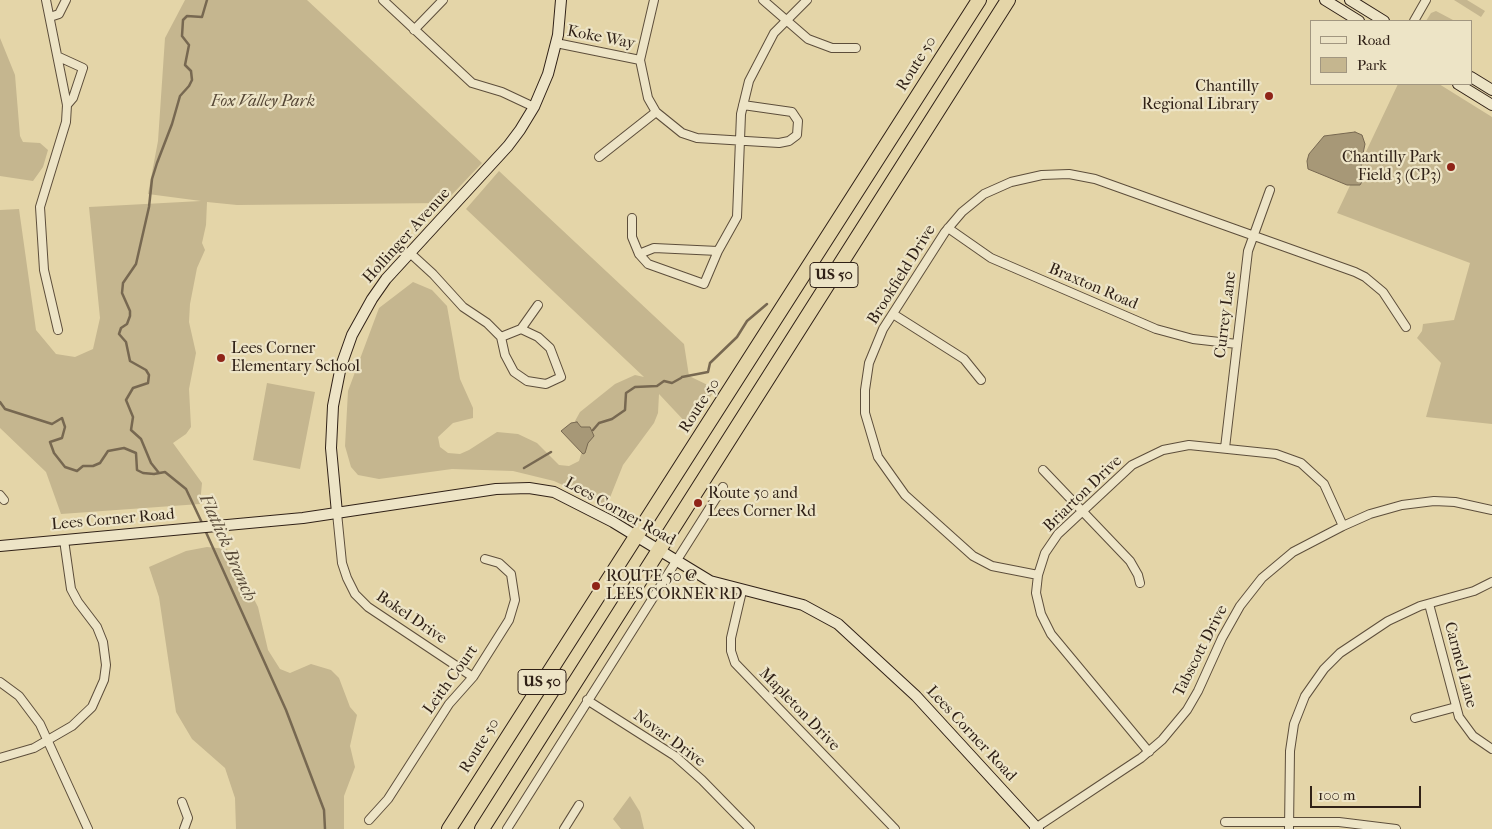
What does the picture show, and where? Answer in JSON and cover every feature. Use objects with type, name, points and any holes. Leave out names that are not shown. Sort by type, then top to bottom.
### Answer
[{"type":"highway","name":"Route 50","points":[[449,829],[979,0]]},
{"type":"highway","name":"US 50","points":[[482,829],[1008,0]]},
{"type":"street","points":[[46,0],[59,57],[67,105],[66,122],[40,208],[44,270],[58,330]]},
{"type":"street","points":[[50,16],[59,14],[66,0]]},
{"type":"street","points":[[383,0],[472,83],[502,92],[534,107]]},
{"type":"street","points":[[414,30],[443,0]]},
{"type":"street","name":"Hollinger Avenue","points":[[337,513],[331,431],[333,406],[341,366],[363,313],[386,279],[508,146],[534,107],[548,74],[556,43],[560,0]]},
{"type":"street","points":[[654,0],[640,60],[646,92],[656,112],[682,133],[697,138],[779,143],[789,141],[797,136],[798,122],[792,112],[743,105]]},
{"type":"street","points":[[763,0],[808,39],[832,48],[856,48]]},
{"type":"street","points":[[632,218],[632,237],[639,254],[648,264],[704,284],[718,250],[737,217],[739,140],[743,105],[756,65],[774,34],[785,20],[807,0]]},
{"type":"street","points":[[1325,0],[1357,20]]},
{"type":"street","points":[[1350,0],[1382,20]]},
{"type":"street","points":[[1415,20],[1426,0]]},
{"type":"street","name":"Koke Way","points":[[556,43],[640,60]]},
{"type":"street","points":[[59,57],[83,68],[73,98],[67,105]]},
{"type":"street","points":[[1472,78],[1492,90]]},
{"type":"street","points":[[1460,85],[1492,105]]},
{"type":"street","points":[[599,157],[656,112]]},
{"type":"street","name":"Brookfield Drive","points":[[1038,575],[992,566],[964,550],[905,495],[878,457],[868,428],[864,390],[869,363],[875,346],[893,314],[948,228],[970,205],[997,188],[1028,177],[1055,174],[1095,179],[1365,277],[1383,292],[1406,327]]},
{"type":"street","name":"Currey Lane","points":[[1224,448],[1245,270],[1253,236],[1270,190]]},
{"type":"street","name":"Braxton Road","points":[[948,228],[991,258],[1156,329],[1193,339],[1237,344]]},
{"type":"street","points":[[639,254],[654,248],[718,250]]},
{"type":"street","points":[[410,252],[463,307],[487,323],[502,337],[504,355],[514,372],[527,380],[546,384],[561,377],[550,348],[538,337],[521,329]]},
{"type":"street","points":[[502,337],[521,329],[538,305]]},
{"type":"street","points":[[893,314],[964,359],[981,380]]},
{"type":"street","name":"Briarton Drive","points":[[1149,752],[1048,629],[1038,604],[1038,575],[1045,553],[1051,543],[1132,465],[1151,454],[1189,446],[1276,454],[1300,463],[1324,484],[1343,526]]},
{"type":"street","points":[[1043,470],[1135,567],[1140,583]]},
{"type":"street","points":[[510,828],[587,700],[723,487]]},
{"type":"street","name":"Lees Corner Road","points":[[0,546],[337,513],[470,492],[530,488],[554,492],[636,536],[710,581],[742,591],[802,605],[838,624],[916,696],[1036,828]]},
{"type":"street","name":"Tabscott Drive","points":[[1036,828],[1149,752],[1162,740],[1187,710],[1231,620],[1254,588],[1293,552],[1343,526],[1385,509],[1418,502],[1455,502],[1492,510]]},
{"type":"street","name":"Bokel Drive","points":[[337,513],[342,563],[355,594],[368,607],[473,676]]},
{"type":"street","points":[[0,758],[34,748],[72,726],[87,712],[99,694],[106,673],[105,650],[101,634],[71,588],[64,540]]},
{"type":"street","name":"Leith Court","points":[[369,820],[388,798],[449,704],[473,676],[509,620],[515,600],[511,574],[499,563],[485,559]]},
{"type":"street","points":[[1290,825],[1291,740],[1298,711],[1313,682],[1331,660],[1369,633],[1403,613],[1474,591],[1492,582]]},
{"type":"street","name":"Mapleton Drive","points":[[742,591],[731,638],[731,651],[736,663],[895,829]]},
{"type":"street","name":"Carmel Lane","points":[[1429,604],[1459,717],[1472,736],[1492,749]]},
{"type":"street","points":[[0,682],[27,704],[40,724],[88,829]]},
{"type":"street","name":"Novar Drive","points":[[587,700],[674,756],[702,780],[750,829]]},
{"type":"street","points":[[1415,718],[1456,707]]},
{"type":"street","points":[[182,802],[188,818],[184,829]]},
{"type":"street","points":[[564,829],[579,805]]},
{"type":"street","points":[[1225,822],[1290,825],[1348,823],[1396,829]]},
{"type":"green space","name":"Fox Valley Park","points":[[185,0],[307,0],[482,163],[444,203],[237,205],[207,202],[206,225],[202,243],[205,250],[197,268],[190,304],[189,322],[196,353],[189,389],[191,427],[186,434],[173,443],[202,483],[200,504],[61,514],[46,472],[0,428],[0,210],[19,209],[36,330],[56,354],[75,357],[93,349],[100,318],[89,207],[201,201],[148,194],[158,141],[165,38]]},
{"type":"green space","points":[[1454,0],[1467,0],[1485,11],[1481,17]]},
{"type":"green space","points":[[1436,11],[1453,20],[1427,20],[1431,13]]},
{"type":"green space","points":[[0,38],[15,75],[20,136],[23,142],[40,143],[48,150],[43,167],[33,181],[0,176]]},
{"type":"green space","points":[[1398,85],[1441,85],[1492,117],[1492,424],[1426,417],[1441,363],[1417,338],[1422,331],[1423,324],[1454,320],[1470,263],[1337,213]]},
{"type":"green space","points":[[499,171],[684,344],[689,376],[716,389],[689,426],[659,394],[658,413],[654,423],[623,465],[607,505],[554,481],[513,471],[452,469],[379,479],[358,475],[351,467],[345,446],[348,391],[379,308],[413,282],[432,290],[447,306],[460,379],[473,408],[473,418],[453,423],[438,437],[440,447],[448,453],[460,454],[497,432],[518,434],[537,443],[559,465],[569,466],[579,461],[582,451],[574,431],[575,421],[580,412],[615,384],[635,375],[644,377],[466,209]]},
{"type":"green space","points":[[267,383],[315,392],[300,469],[253,460]]},
{"type":"green space","points":[[207,547],[227,549],[233,558],[258,607],[268,650],[280,669],[290,673],[311,664],[331,670],[339,678],[350,707],[357,715],[350,746],[355,767],[344,796],[344,829],[236,829],[235,798],[225,768],[192,739],[176,712],[159,597],[149,567],[186,551]]},
{"type":"green space","points":[[630,796],[640,812],[644,829],[621,829],[613,819]]},
{"type":"shaded area","points":[[1355,132],[1362,135],[1365,144],[1361,163],[1363,180],[1360,185],[1347,185],[1308,169],[1307,161],[1309,154],[1324,136]]},
{"type":"shaded area","points":[[577,422],[581,427],[590,427],[594,436],[583,454],[561,431],[571,423]]},
{"type":"waterway","points":[[159,473],[151,463],[141,439],[131,430],[133,417],[126,400],[133,388],[148,383],[149,375],[146,370],[130,361],[126,342],[119,334],[121,328],[127,324],[130,316],[130,311],[122,293],[123,283],[136,264],[149,207],[152,179],[157,163],[172,124],[180,96],[192,80],[191,71],[185,65],[189,45],[182,36],[183,20],[187,16],[202,17],[207,0]]},
{"type":"waterway","points":[[682,377],[708,372],[710,363],[737,337],[747,321],[767,304]]},
{"type":"waterway","points":[[593,430],[599,423],[612,419],[625,410],[626,393],[635,387],[657,386],[664,381],[672,383],[681,378]]},
{"type":"waterway","name":"Flatlick Branch","points":[[0,402],[5,409],[52,424],[62,418],[65,427],[62,438],[50,442],[54,453],[65,467],[77,471],[83,466],[93,466],[100,463],[108,451],[124,448],[136,453],[137,470],[143,473],[154,474],[165,472],[186,489],[203,525]]},
{"type":"waterway","points":[[524,468],[551,452]]},
{"type":"waterway","name":"Flatlick Branch","points":[[205,530],[286,710],[324,810],[325,829]]},
{"type":"place","name":"Chantilly Regional Library","points":[[1269,96]]},
{"type":"place","name":"Chantilly Park Field 3 (CP3)","points":[[1451,167]]},
{"type":"place","name":"Lees Corner Elementary School","points":[[221,358]]},
{"type":"place","name":"Route 50 and Lees Corner Rd","points":[[698,503]]},
{"type":"place","name":"ROUTE 50 @ LEES CORNER RD","points":[[596,586]]}]
